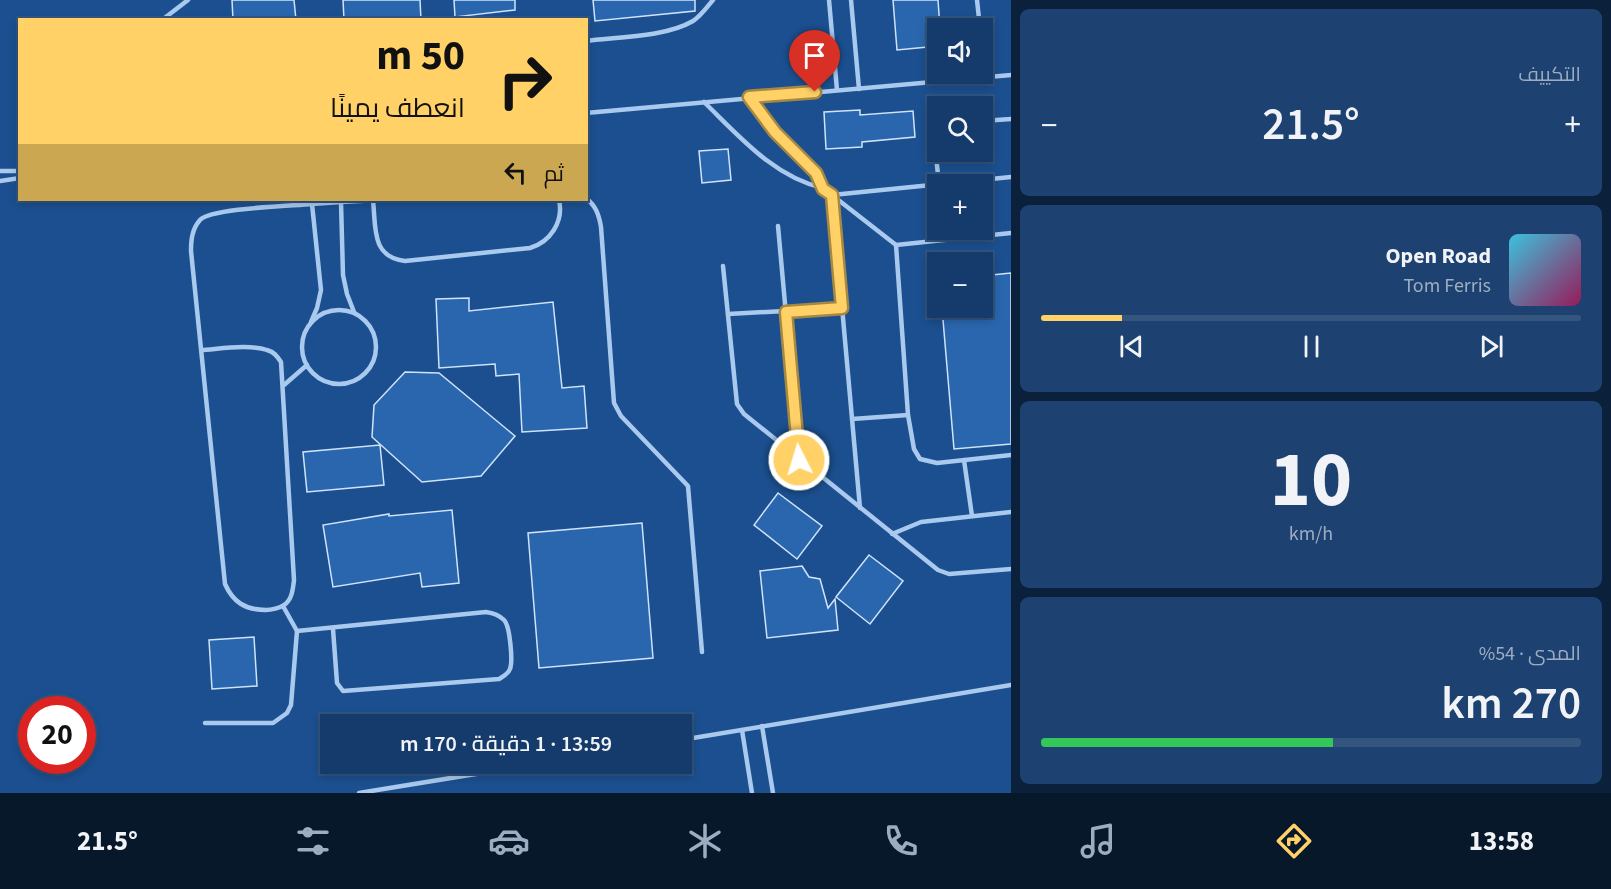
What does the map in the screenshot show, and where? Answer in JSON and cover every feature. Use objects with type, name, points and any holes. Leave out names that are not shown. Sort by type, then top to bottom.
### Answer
[{"type":"lane","points":[[165,18],[188,0]]},
{"type":"lane","points":[[588,41],[668,30],[685,25],[696,19],[713,0]]},
{"type":"lane","points":[[829,0],[837,90]]},
{"type":"lane","points":[[851,0],[859,89]]},
{"type":"lane","points":[[977,0],[979,18]]},
{"type":"lane","points":[[588,113],[1011,75]]},
{"type":"lane","points":[[749,97],[775,132],[816,173],[823,189]]},
{"type":"lane","points":[[704,102],[758,155],[807,185],[823,189],[896,245],[1011,233]]},
{"type":"lane","points":[[993,121],[1011,119]]},
{"type":"lane","points":[[0,171],[18,171]]},
{"type":"lane","points":[[993,179],[1011,177]]},
{"type":"lane","points":[[0,181],[18,178]]},
{"type":"lane","points":[[832,195],[927,185]]},
{"type":"lane","points":[[832,195],[860,508]]},
{"type":"lane","points":[[588,200],[599,216],[601,227],[614,404],[621,416],[688,486],[702,652]]},
{"type":"lane","points":[[201,350],[254,348],[276,354],[281,362],[294,580],[290,597],[283,606],[269,610],[244,607],[235,600],[225,584],[201,350],[191,239],[194,228],[201,219],[217,212],[341,201],[343,275],[354,312]]},
{"type":"lane","points":[[373,201],[378,245],[388,257],[405,261],[530,248],[539,245],[549,238],[555,228],[559,215],[559,201]]},
{"type":"lane","points":[[311,202],[321,290],[317,308],[303,336],[302,351],[306,366],[317,377],[331,383],[347,383],[361,377],[371,365],[376,350],[374,334],[366,321],[354,312],[338,309],[323,313],[311,322]]},
{"type":"lane","points":[[778,226],[799,460]]},
{"type":"lane","points":[[896,245],[908,415],[914,449],[920,459],[937,463],[1011,455]]},
{"type":"lane","points":[[723,266],[737,404],[744,414],[938,570],[949,574],[1011,569]]},
{"type":"lane","points":[[728,314],[842,308]]},
{"type":"lane","points":[[284,385],[306,366]]},
{"type":"lane","points":[[852,419],[908,415]]},
{"type":"lane","points":[[964,460],[972,516]]},
{"type":"lane","points":[[892,534],[921,522],[1011,512]]},
{"type":"lane","points":[[205,723],[273,723],[287,713],[291,705],[297,631],[283,606]]},
{"type":"lane","points":[[297,631],[494,613],[508,626],[511,665],[505,675],[499,679],[344,691],[337,683],[333,629]]},
{"type":"lane","points":[[692,738],[1011,685]]},
{"type":"lane","points":[[762,726],[773,793]]},
{"type":"lane","points":[[741,730],[752,793]]},
{"type":"lane","points":[[359,793],[476,774]]},
{"type":"building","points":[[232,0],[294,0],[296,18],[233,18]]},
{"type":"building","points":[[343,0],[420,0],[421,18],[344,18]]},
{"type":"building","points":[[454,0],[515,0],[515,10],[455,17]]},
{"type":"building","points":[[593,0],[695,0],[695,11],[595,21]]},
{"type":"building","points":[[893,0],[938,0],[939,18],[927,18],[927,47],[897,50]]},
{"type":"building","points":[[860,110],[860,115],[913,111],[915,137],[862,142],[862,147],[826,149],[824,112]]},
{"type":"building","points":[[728,149],[731,180],[702,183],[699,151]]},
{"type":"building","points":[[1011,273],[1011,444],[954,449],[943,318],[993,318],[993,275]]},
{"type":"building","points":[[469,298],[469,311],[553,302],[562,388],[584,386],[587,428],[522,432],[519,374],[496,376],[495,364],[439,368],[436,299]]},
{"type":"building","points":[[405,372],[439,373],[515,436],[481,476],[422,482],[372,437],[374,405]]},
{"type":"building","points":[[380,445],[384,485],[307,492],[303,452]]},
{"type":"building","points":[[778,493],[822,526],[797,559],[754,525]]},
{"type":"building","points":[[452,510],[459,583],[422,587],[420,573],[333,587],[323,525],[389,514],[389,516]]},
{"type":"building","points":[[642,523],[653,658],[539,668],[528,533]]},
{"type":"building","points":[[869,555],[903,581],[870,624],[836,597]]},
{"type":"building","points":[[802,566],[809,577],[820,579],[828,608],[835,599],[838,630],[767,638],[760,571]]},
{"type":"building","points":[[254,637],[257,686],[212,689],[209,640]]},
{"type":"route","points":[[799,460],[786,312],[842,308],[832,195],[823,189],[816,173],[775,132],[749,97],[815,92]]}]
